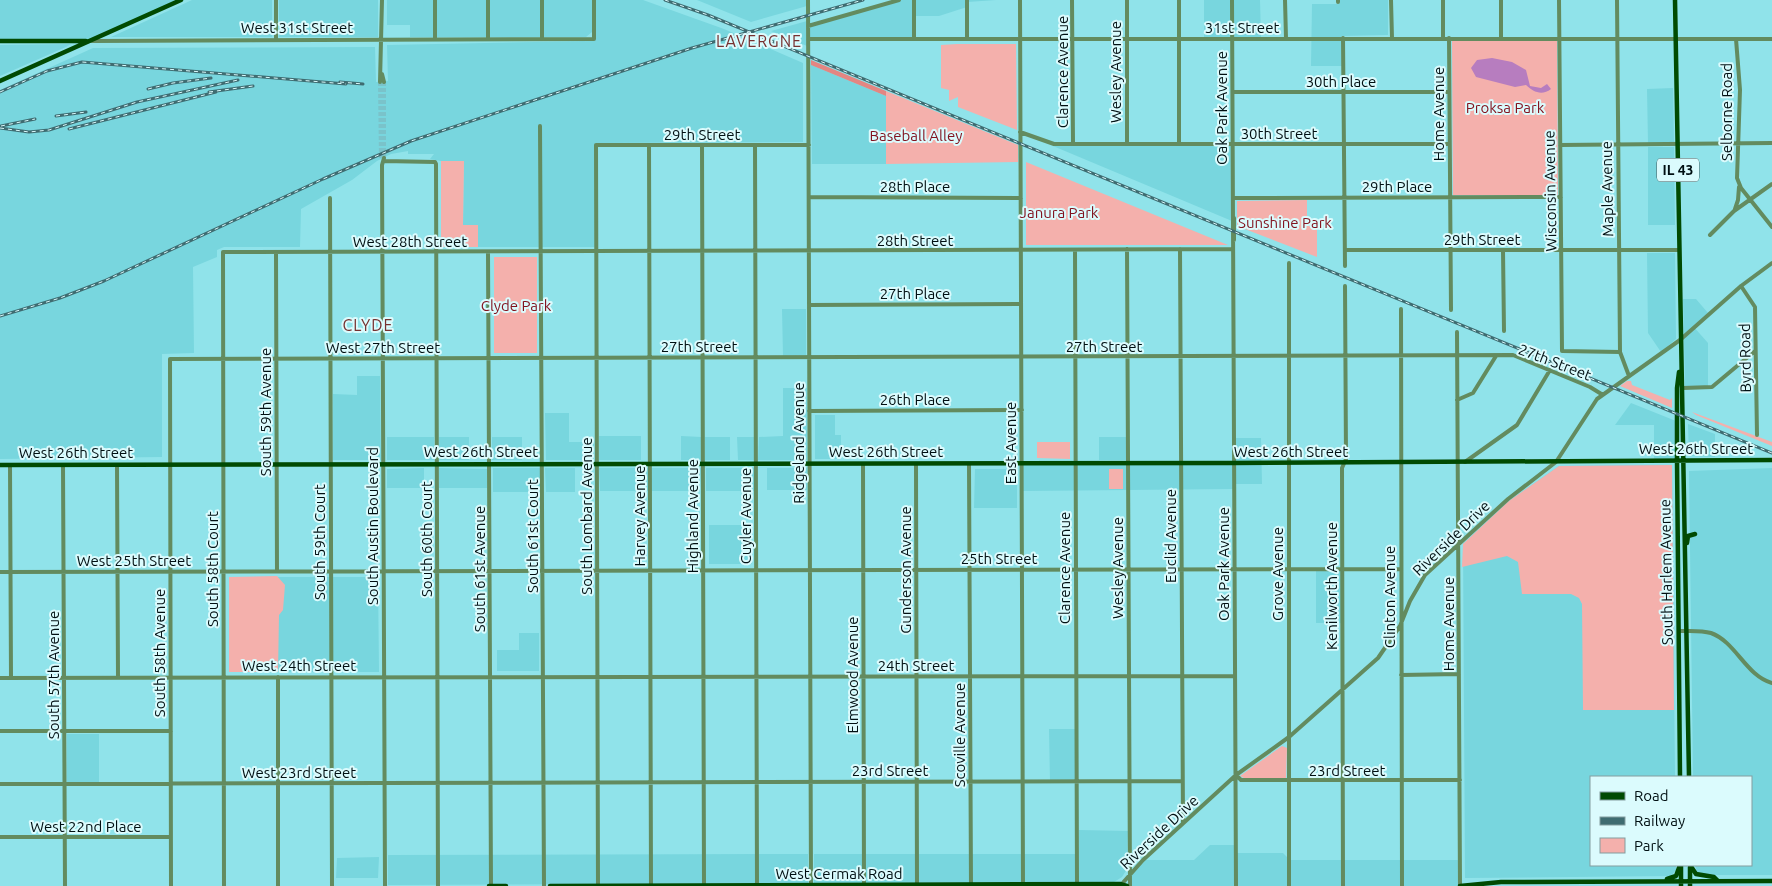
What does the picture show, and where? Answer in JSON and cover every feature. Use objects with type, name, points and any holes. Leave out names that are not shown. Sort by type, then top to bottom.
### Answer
[{"type":"main road","points":[[0,81],[180,0]]},
{"type":"main road","name":"South Harlem Avenue","points":[[1675,0],[1680,366],[1683,388],[1689,776]]},
{"type":"main road","name":"West 31st Street","points":[[0,41],[89,41]]},
{"type":"main road","name":"South Harlem Avenue","points":[[1680,366],[1677,388],[1680,776]]},
{"type":"main road","name":"West 26th Street","points":[[0,465],[543,463],[1234,464],[1772,460]]},
{"type":"main road","points":[[1684,518],[1689,530],[1695,534],[1687,539],[1685,559]]},
{"type":"main road","points":[[1657,881],[1676,876],[1681,866]]},
{"type":"main road","points":[[1681,866],[1681,884]]},
{"type":"main road","points":[[1690,866],[1690,884]]},
{"type":"main road","points":[[1691,866],[1696,874],[1714,877],[1718,881]]},
{"type":"main road","points":[[1455,886],[1501,882],[1657,881],[1690,884],[1718,881],[1772,881]]},
{"type":"main road","points":[[490,886],[506,886]]},
{"type":"main road","name":"West Cermak Road","points":[[550,886],[1128,886]]},
{"type":"street","points":[[276,0],[276,40]]},
{"type":"street","points":[[382,0],[382,82]]},
{"type":"street","points":[[435,0],[435,40]]},
{"type":"street","points":[[488,0],[488,39]]},
{"type":"street","points":[[542,0],[542,39]]},
{"type":"street","name":"West 31st Street","points":[[89,41],[594,39],[594,0]]},
{"type":"street","name":"Ridgeland Avenue","points":[[808,0],[811,886]]},
{"type":"street","points":[[808,26],[899,0]]},
{"type":"street","points":[[914,0],[914,39]]},
{"type":"street","points":[[967,0],[967,39]]},
{"type":"street","name":"East Avenue","points":[[1020,0],[1023,885]]},
{"type":"street","name":"Clarence Avenue","points":[[1072,0],[1074,144]]},
{"type":"street","name":"Wesley Avenue","points":[[1126,0],[1127,144]]},
{"type":"street","points":[[1178,0],[1179,144]]},
{"type":"street","name":"Oak Park Avenue","points":[[1232,0],[1233,216],[1235,224],[1233,249],[1236,886]]},
{"type":"street","points":[[1285,0],[1286,38]]},
{"type":"street","points":[[1391,0],[1392,38]]},
{"type":"street","points":[[1443,0],[1443,38]]},
{"type":"street","points":[[1501,0],[1501,38]]},
{"type":"street","name":"Wisconsin Avenue","points":[[1559,0],[1562,352],[1620,352]]},
{"type":"street","name":"Maple Avenue","points":[[1617,0],[1620,352],[1629,376]]},
{"type":"street","points":[[1343,38],[1345,266]]},
{"type":"street","name":"Home Avenue","points":[[1449,38],[1451,310]]},
{"type":"street","name":"31st Street","points":[[808,39],[1772,39]]},
{"type":"street","name":"Selborne Road","points":[[1734,211],[1738,200],[1739,185],[1737,172],[1740,90],[1736,39]]},
{"type":"street","name":"30th Place","points":[[1233,92],[1449,92]]},
{"type":"street","name":"South 61st Court","points":[[540,126],[544,886]]},
{"type":"street","name":"30th Street","points":[[1020,132],[1054,144],[1449,144]]},
{"type":"street","points":[[1560,145],[1772,144]]},
{"type":"street","name":"29th Street","points":[[596,145],[808,145]]},
{"type":"street","name":"South Lombard Avenue","points":[[596,145],[598,886]]},
{"type":"street","name":"Harvey Avenue","points":[[649,145],[651,886]]},
{"type":"street","name":"Highland Avenue","points":[[702,145],[704,886]]},
{"type":"street","name":"Cuyler Avenue","points":[[755,145],[757,886]]},
{"type":"street","name":"South 60th Court","points":[[383,161],[435,162],[438,886]]},
{"type":"street","name":"South Austin Boulevard","points":[[383,161],[385,886]]},
{"type":"street","points":[[1710,235],[1734,211],[1772,184]]},
{"type":"street","points":[[1739,185],[1772,226]]},
{"type":"street","name":"28th Place","points":[[809,197],[1021,198]]},
{"type":"street","name":"29th Place","points":[[1233,198],[1561,197]]},
{"type":"street","name":"South 59th Court","points":[[330,198],[332,886]]},
{"type":"street","name":"Euclid Avenue","points":[[1180,249],[1183,823]]},
{"type":"street","name":"28th Street","points":[[596,252],[1233,249]]},
{"type":"street","name":"Clarence Avenue","points":[[1075,250],[1077,885]]},
{"type":"street","name":"Wesley Avenue","points":[[1127,250],[1130,873],[1128,886]]},
{"type":"street","name":"29th Street","points":[[1345,250],[1679,250]]},
{"type":"street","points":[[1503,250],[1504,331]]},
{"type":"street","name":"West 28th Street","points":[[223,252],[596,252]]},
{"type":"street","name":"South 58th Court","points":[[223,252],[224,886]]},
{"type":"street","name":"South 59th Avenue","points":[[276,252],[277,571]]},
{"type":"street","name":"South 61st Avenue","points":[[488,252],[490,886]]},
{"type":"street","name":"Grove Avenue","points":[[1289,263],[1290,886]]},
{"type":"street","name":"Riverside Drive","points":[[1120,885],[1130,873],[1236,775],[1289,737],[1378,658],[1400,626],[1405,611],[1420,582],[1458,543],[1508,499],[1556,462],[1588,410],[1629,376],[1680,340],[1741,286],[1772,263]]},
{"type":"street","name":"Kenilworth Avenue","points":[[1343,886],[1342,468],[1346,459],[1345,286]]},
{"type":"street","name":"Byrd Road","points":[[1741,286],[1755,307],[1757,435]]},
{"type":"street","name":"27th Place","points":[[809,304],[1021,304]]},
{"type":"street","name":"Clinton Avenue","points":[[1401,309],[1400,626],[1402,886]]},
{"type":"street","name":"Home Avenue","points":[[1457,332],[1460,886]]},
{"type":"street","points":[[1683,388],[1712,387],[1755,352]]},
{"type":"street","points":[[1457,400],[1473,393],[1496,356]]},
{"type":"street","name":"27th Street","points":[[597,357],[1513,356],[1590,387],[1603,396]]},
{"type":"street","name":"West 27th Street","points":[[170,359],[597,357]]},
{"type":"street","name":"South 58th Avenue","points":[[170,359],[171,886]]},
{"type":"street","points":[[1465,462],[1517,425],[1550,370]]},
{"type":"street","name":"26th Place","points":[[809,411],[1022,410]]},
{"type":"street","name":"Elmwood Avenue","points":[[862,464],[864,885]]},
{"type":"street","name":"Gunderson Avenue","points":[[916,464],[918,885]]},
{"type":"street","name":"Scoville Avenue","points":[[969,464],[971,885]]},
{"type":"street","points":[[10,465],[12,678]]},
{"type":"street","name":"South 57th Avenue","points":[[64,465],[65,886]]},
{"type":"street","points":[[117,465],[118,677]]},
{"type":"street","name":"25th Street","points":[[597,570],[1400,569]]},
{"type":"street","name":"West 25th Street","points":[[0,572],[597,570]]},
{"type":"street","points":[[1679,631],[1708,632],[1715,635],[1757,675],[1772,683]]},
{"type":"street","points":[[1401,675],[1459,674]]},
{"type":"street","name":"24th Street","points":[[598,676],[1235,676]]},
{"type":"street","name":"West 24th Street","points":[[0,678],[598,676]]},
{"type":"street","points":[[278,677],[278,886]]},
{"type":"street","points":[[0,731],[171,731]]},
{"type":"street","name":"23rd Street","points":[[1236,775],[1241,780],[1460,780]]},
{"type":"street","name":"23rd Street","points":[[598,782],[1182,781]]},
{"type":"street","name":"West 23rd Street","points":[[0,784],[598,782]]},
{"type":"street","name":"West 22nd Place","points":[[0,837],[171,837]]},
{"type":"shaded area","points":[[0,0],[178,0],[89,40],[0,40]]},
{"type":"shaded area","points":[[192,0],[272,0],[272,37],[111,37]]},
{"type":"shaded area","points":[[279,0],[378,0],[378,37],[279,37]]},
{"type":"shaded area","points":[[387,0],[592,0],[592,32],[586,37],[410,37],[410,25],[387,25]]},
{"type":"shaded area","points":[[596,0],[643,0],[724,29],[803,63],[803,142],[595,143],[596,247],[478,247],[478,225],[463,225],[464,161],[441,161],[430,159],[434,154],[408,154],[408,151],[391,154],[377,161],[352,180],[301,209],[300,247],[224,247],[217,250],[217,257],[193,267],[194,353],[162,354],[162,457],[0,459],[0,90],[93,48],[375,47],[376,82],[388,81],[387,45],[589,41],[595,39]]},
{"type":"shaded area","points":[[697,0],[807,0],[807,6],[751,22]]},
{"type":"shaded area","points":[[901,0],[913,0],[913,38],[808,39],[807,46],[771,31],[807,21],[807,26]]},
{"type":"shaded area","points":[[915,0],[996,0],[967,2],[967,7],[939,16],[915,16]]},
{"type":"shaded area","points":[[1204,0],[1260,0],[1261,38],[1204,38]]},
{"type":"shaded area","points":[[1340,0],[1388,0],[1388,35],[1341,36],[1342,66],[1311,66],[1312,4],[1339,4]]},
{"type":"shaded area","points":[[71,44],[66,47],[0,76],[0,45]]},
{"type":"shaded area","points":[[1492,58],[1512,62],[1526,70],[1530,86],[1541,88],[1547,84],[1551,89],[1541,93],[1532,90],[1526,85],[1515,87],[1476,77],[1471,68],[1477,60]]},
{"type":"shaded area","points":[[811,60],[886,91],[886,96],[811,65]]},
{"type":"shaded area","points":[[811,65],[886,96],[886,164],[812,164]]},
{"type":"shaded area","points":[[1673,88],[1674,143],[1648,143],[1647,89]]},
{"type":"shaded area","points":[[1232,145],[1232,221],[1053,146]]},
{"type":"shaded area","points":[[1648,147],[1674,147],[1675,225],[1648,225]]},
{"type":"shaded area","points":[[1647,253],[1675,253],[1676,339],[1661,352],[1648,333]]},
{"type":"shaded area","points":[[1683,299],[1696,299],[1708,313],[1693,326],[1708,343],[1708,387],[1685,386]]},
{"type":"shaded area","points":[[782,309],[806,309],[806,355],[783,356]]},
{"type":"shaded area","points":[[357,376],[380,376],[381,460],[333,460],[333,394],[357,395]]},
{"type":"shaded area","points":[[783,388],[807,388],[807,460],[758,460],[759,437],[783,436]]},
{"type":"shaded area","points":[[1631,403],[1676,421],[1676,459],[1654,460],[1654,425],[1615,425]]},
{"type":"shaded area","points":[[545,413],[569,413],[569,442],[594,442],[594,460],[546,460]]},
{"type":"shaded area","points":[[815,415],[835,415],[835,435],[841,435],[841,459],[815,459]]},
{"type":"shaded area","points":[[1688,424],[1715,434],[1715,457],[1689,456]]},
{"type":"shaded area","points":[[599,436],[641,436],[641,460],[599,460]]},
{"type":"shaded area","points":[[681,436],[701,437],[701,460],[681,460]]},
{"type":"shaded area","points":[[387,437],[434,437],[434,460],[387,460]]},
{"type":"shaded area","points":[[439,437],[469,437],[469,460],[439,460]]},
{"type":"shaded area","points":[[492,437],[522,437],[522,460],[492,460]]},
{"type":"shaded area","points":[[705,437],[730,437],[730,460],[705,460]]},
{"type":"shaded area","points":[[737,437],[754,437],[754,460],[738,460]]},
{"type":"shaded area","points":[[1099,437],[1126,437],[1126,460],[1099,460]]},
{"type":"shaded area","points":[[1235,438],[1261,438],[1262,484],[1235,484]]},
{"type":"shaded area","points":[[1022,464],[1233,464],[1234,489],[1022,491]]},
{"type":"shaded area","points":[[1672,465],[1675,776],[1590,776],[1590,866],[1676,866],[1676,870],[1671,876],[1465,878],[1463,544],[1509,501],[1559,466]]},
{"type":"shaded area","points":[[424,468],[424,488],[387,488],[387,469]]},
{"type":"shaded area","points":[[439,468],[487,469],[487,488],[439,488]]},
{"type":"shaded area","points":[[493,468],[541,468],[541,492],[493,492]]},
{"type":"shaded area","points":[[545,468],[575,468],[575,492],[546,492]]},
{"type":"shaded area","points":[[599,468],[701,468],[700,491],[600,491]]},
{"type":"shaded area","points":[[706,468],[754,468],[754,491],[706,491]]},
{"type":"shaded area","points":[[767,468],[807,468],[807,490],[767,490]]},
{"type":"shaded area","points":[[1772,468],[1772,875],[1703,875],[1697,872],[1695,866],[1752,866],[1752,776],[1693,776],[1689,471]]},
{"type":"shaded area","points":[[975,469],[1017,469],[1017,508],[974,508]]},
{"type":"shaded area","points":[[709,525],[752,525],[752,564],[709,564]]},
{"type":"shaded area","points":[[1316,570],[1341,570],[1341,623],[1316,623]]},
{"type":"shaded area","points":[[229,577],[378,577],[379,672],[229,672]]},
{"type":"shaded area","points":[[519,633],[539,633],[539,671],[497,671],[497,650],[519,650]]},
{"type":"shaded area","points":[[1049,729],[1077,729],[1077,782],[1050,782]]},
{"type":"shaded area","points":[[67,734],[99,734],[99,782],[67,782]]},
{"type":"shaded area","points":[[1079,830],[1128,831],[1127,869],[1122,877],[1114,882],[1079,882]]},
{"type":"shaded area","points":[[1210,845],[1235,845],[1235,886],[1131,886],[1130,874],[1144,860],[1194,860]]},
{"type":"shaded area","points":[[1236,853],[1283,853],[1290,860],[1460,860],[1460,886],[1237,886]]},
{"type":"shaded area","points":[[808,854],[808,883],[388,885],[388,855]]},
{"type":"shaded area","points":[[814,854],[1076,854],[1076,882],[814,883]]},
{"type":"shaded area","points":[[379,857],[378,878],[336,878],[337,858]]},
{"type":"green space","name":"Proksa Park","points":[[1452,41],[1557,41],[1558,195],[1453,195]]},
{"type":"green space","points":[[1016,44],[1017,130],[958,107],[958,97],[949,101],[949,90],[941,88],[941,45]]},
{"type":"green space","name":"Baseball Alley","points":[[886,91],[1018,145],[1018,162],[886,164]]},
{"type":"green space","points":[[441,161],[464,161],[463,225],[478,225],[478,247],[441,247]]},
{"type":"green space","name":"Janura Park","points":[[1026,162],[1228,245],[1026,245]]},
{"type":"green space","name":"Sunshine Park","points":[[1307,200],[1307,226],[1317,226],[1317,257],[1237,226],[1237,201]]},
{"type":"green space","name":"Clyde Park","points":[[494,257],[537,257],[537,353],[494,353]]},
{"type":"green space","points":[[1627,381],[1631,381],[1632,385],[1670,400],[1672,398],[1672,408],[1620,386]]},
{"type":"green space","points":[[1692,412],[1772,442],[1772,446],[1696,415]]},
{"type":"green space","points":[[1037,442],[1070,442],[1070,459],[1037,458]]},
{"type":"green space","points":[[1672,465],[1674,710],[1583,710],[1582,604],[1579,598],[1571,594],[1522,594],[1518,562],[1507,556],[1462,567],[1463,544],[1509,501],[1559,466]]},
{"type":"green space","points":[[1109,469],[1123,469],[1123,489],[1109,489]]},
{"type":"green space","points":[[277,576],[285,585],[283,610],[279,615],[278,672],[229,672],[229,577]]},
{"type":"green space","points":[[1282,746],[1287,748],[1286,778],[1246,779],[1240,776]]},
{"type":"tunnel","points":[[380,82],[381,159]]},
{"type":"tunnel","points":[[384,82],[384,158]]},
{"type":"railway","points":[[665,0],[708,15],[1772,453]]},
{"type":"railway","points":[[0,316],[60,298],[104,281],[323,179],[411,141],[692,48],[863,0]]},
{"type":"railway","points":[[0,92],[47,71],[82,62],[346,84]]},
{"type":"railway","points":[[148,89],[173,83],[211,78]]},
{"type":"railway","points":[[0,128],[29,132],[49,130],[137,102],[238,80]]},
{"type":"railway","points":[[340,82],[363,84]]},
{"type":"railway","points":[[209,92],[253,86]]},
{"type":"railway","points":[[69,129],[216,92]]},
{"type":"railway","points":[[56,116],[86,112]]},
{"type":"railway","points":[[1,126],[35,119]]},
{"type":"district","name":"LAVERGNE","points":[[759,41]]},
{"type":"district","name":"CLYDE","points":[[368,325]]}]
